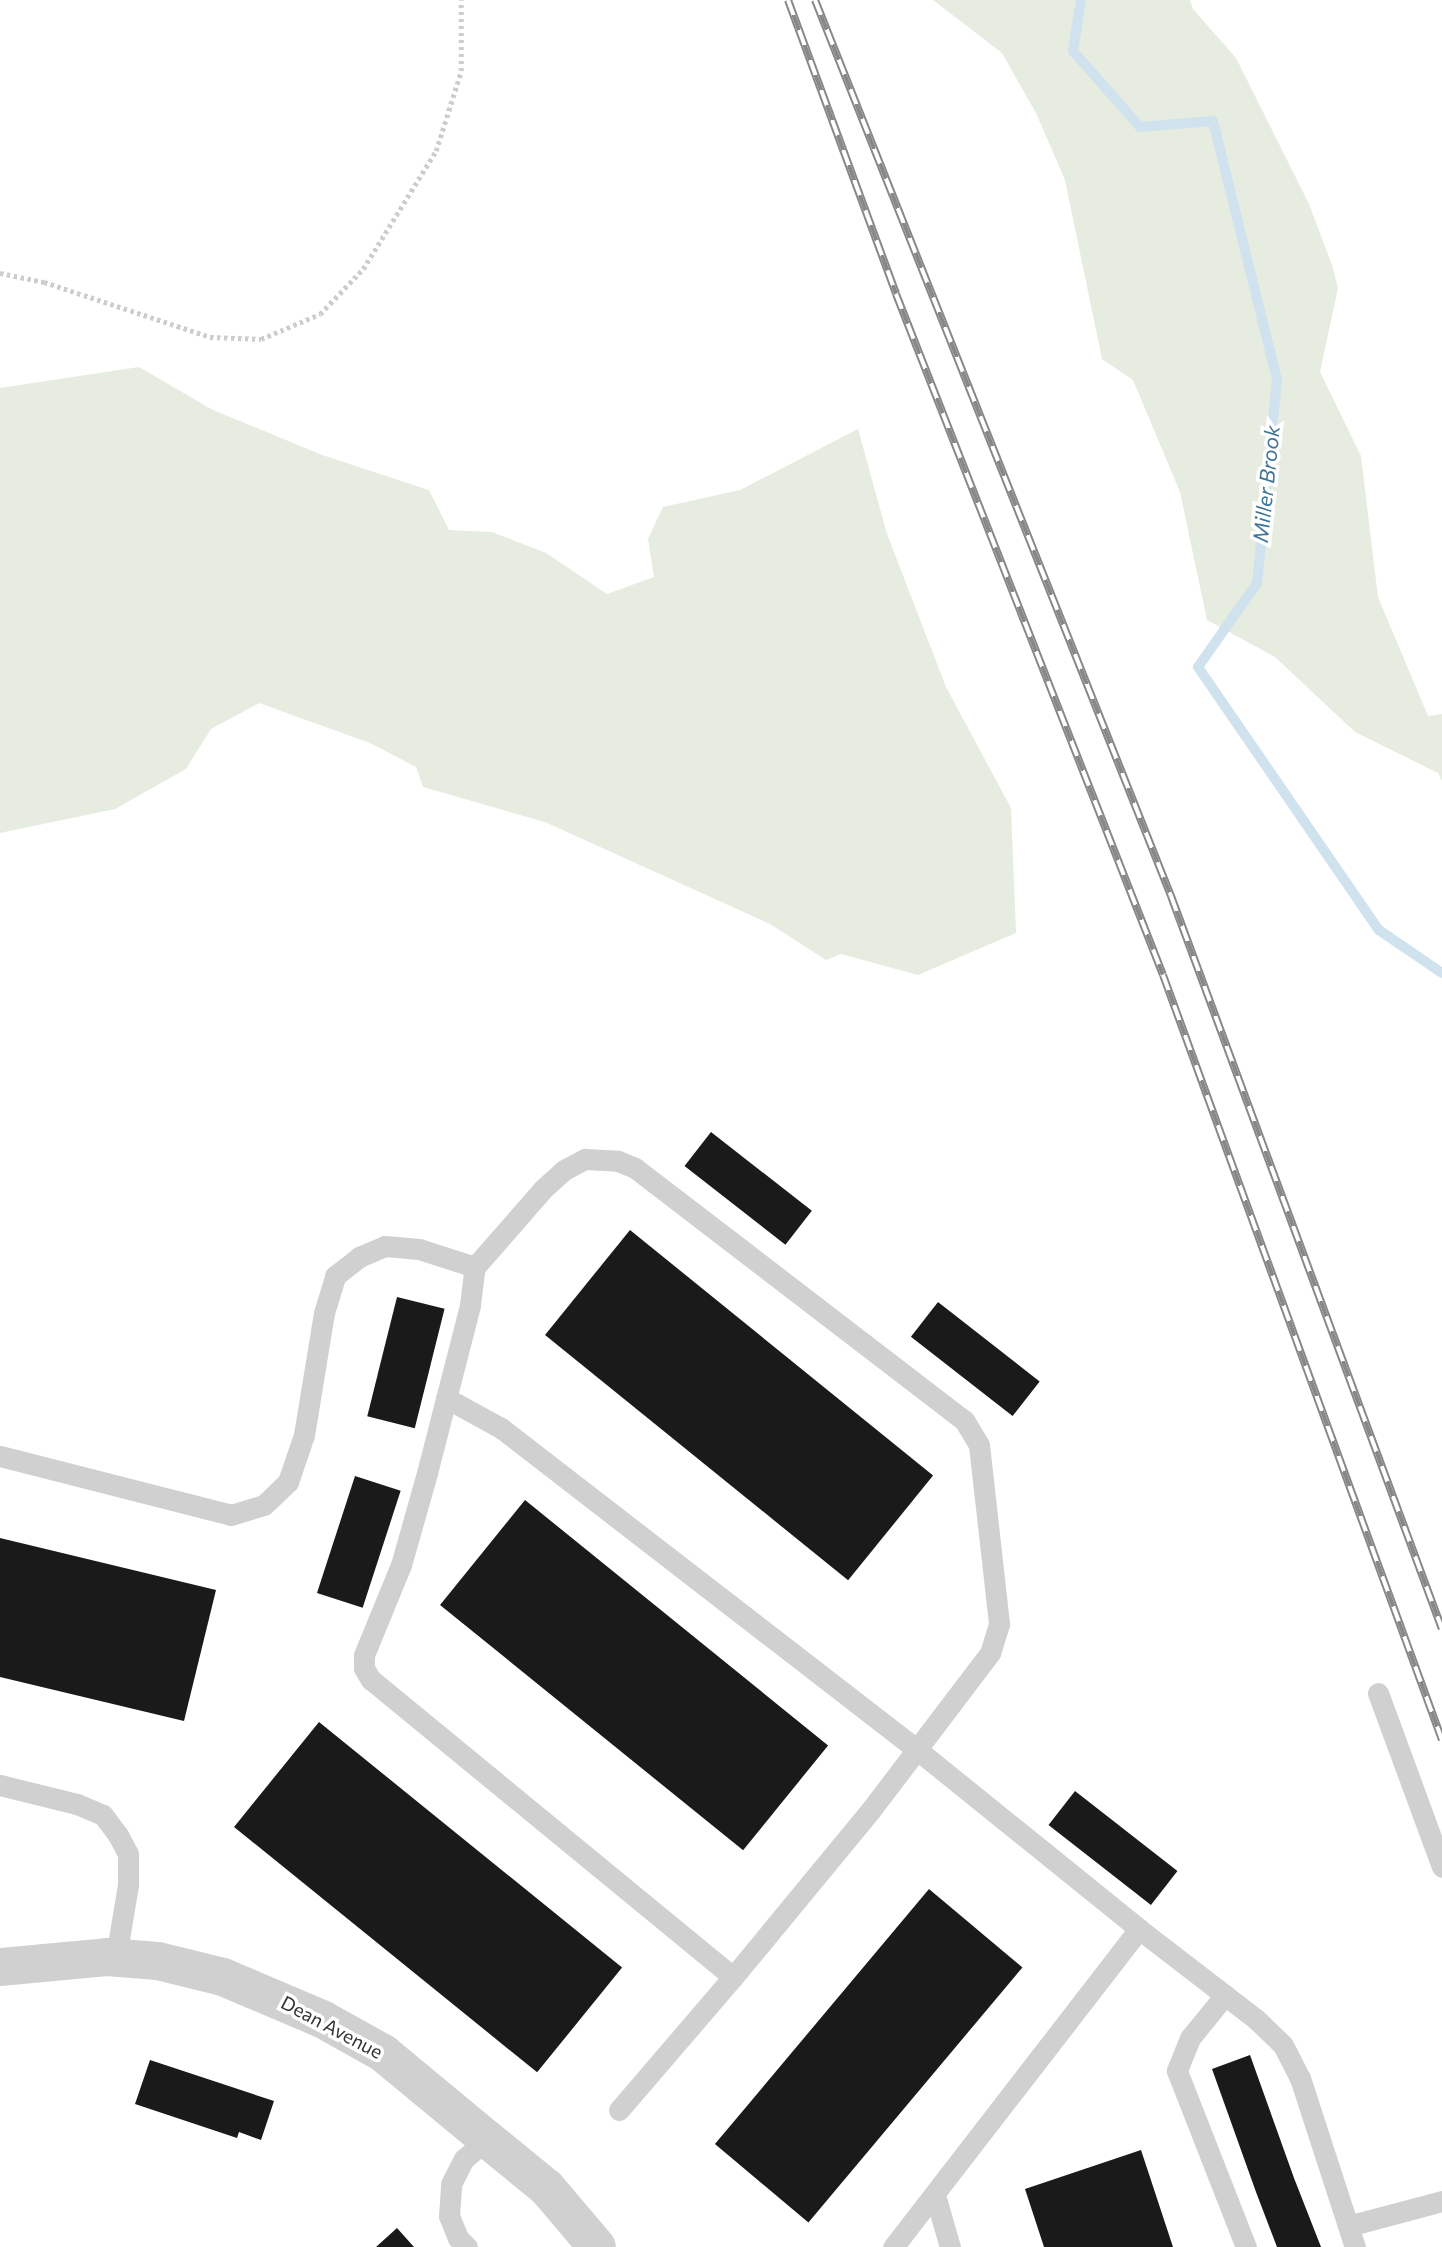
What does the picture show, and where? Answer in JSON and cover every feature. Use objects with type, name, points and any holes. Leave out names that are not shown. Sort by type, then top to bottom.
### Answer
[{"type":"street","name":"Dean Avenue","points":[[0,1967],[116,1957],[158,1961],[223,1977],[322,2019],[383,2053],[547,2188],[597,2247]]},
{"type":"lane","points":[[618,2110],[733,1977],[870,1811],[915,1748],[990,1653],[999,1624],[979,1445],[964,1420],[646,1177],[618,1161],[585,1159],[564,1170],[475,1267],[470,1305],[401,1565],[364,1655],[364,1668],[371,1680],[733,1977]]},
{"type":"lane","points":[[0,1456],[231,1515],[264,1505],[288,1482],[304,1435],[324,1313],[335,1276],[359,1256],[385,1246],[419,1249],[475,1267]]},
{"type":"lane","points":[[446,1398],[501,1428],[915,1748],[1283,2045],[1300,2078],[1355,2247]]},
{"type":"lane","points":[[1378,1693],[1442,1867]]},
{"type":"lane","points":[[0,1785],[94,1811],[103,1815],[118,1835],[128,1854],[128,1885],[116,1957]]},
{"type":"lane","points":[[893,2247],[1139,1929]]},
{"type":"lane","points":[[1224,1995],[1190,2038],[1177,2071],[1246,2247]]},
{"type":"lane","points":[[467,2247],[458,2238],[449,2216],[451,2184],[464,2159],[487,2139]]},
{"type":"lane","points":[[934,2195],[950,2247]]},
{"type":"lane","points":[[1348,2226],[1442,2201]]},
{"type":"path","points":[[0,273],[44,282],[209,337],[261,339],[320,313],[363,269],[436,151],[461,71],[461,0]]},
{"type":"shaded area","points":[[933,0],[1190,0],[1193,9],[1236,58],[1309,204],[1332,265],[1338,288],[1320,372],[1361,456],[1378,597],[1428,716],[1442,714],[1442,781],[1438,773],[1355,732],[1275,657],[1207,620],[1180,492],[1133,380],[1102,359],[1065,180],[1036,113],[1002,53]]},
{"type":"shaded area","points":[[139,367],[211,409],[322,455],[429,490],[449,530],[492,532],[546,553],[607,594],[654,577],[648,539],[663,507],[740,490],[858,429],[887,534],[946,687],[1011,808],[1016,933],[918,975],[841,954],[826,960],[770,924],[545,822],[423,787],[416,767],[370,743],[259,703],[211,729],[186,769],[115,809],[0,833],[0,388]]},
{"type":"building","points":[[711,1132],[812,1211],[785,1245],[685,1166]]},
{"type":"building","points":[[630,1230],[933,1475],[848,1580],[545,1335]]},
{"type":"building","points":[[397,1297],[445,1309],[415,1428],[367,1416]]},
{"type":"building","points":[[938,1302],[1040,1381],[1013,1416],[911,1337]]},
{"type":"building","points":[[355,1476],[401,1491],[363,1608],[317,1593]]},
{"type":"building","points":[[525,1500],[828,1745],[743,1850],[440,1605]]},
{"type":"building","points":[[0,1538],[216,1590],[184,1721],[0,1677]]},
{"type":"building","points":[[319,1722],[622,1967],[537,2072],[234,1827]]},
{"type":"building","points":[[1075,1791],[1177,1871],[1151,1905],[1049,1825]]},
{"type":"building","points":[[929,1889],[1022,1967],[808,2223],[715,2144]]},
{"type":"building","points":[[1250,2055],[1321,2247],[1277,2247],[1256,2192],[1212,2069]]},
{"type":"building","points":[[150,2060],[274,2101],[261,2140],[239,2132],[237,2138],[135,2104]]},
{"type":"building","points":[[1141,2150],[1173,2247],[1044,2247],[1025,2189]]},
{"type":"building","points":[[397,2228],[414,2247],[376,2247]]},
{"type":"waterway","name":"Miller Brook","points":[[1081,0],[1073,51],[1140,127],[1213,121],[1277,380],[1257,583],[1198,667],[1379,930],[1442,973]]},
{"type":"railway","points":[[788,0],[896,294],[1163,975],[1442,1740]]},
{"type":"railway","points":[[815,0],[1171,896],[1442,1629]]}]
